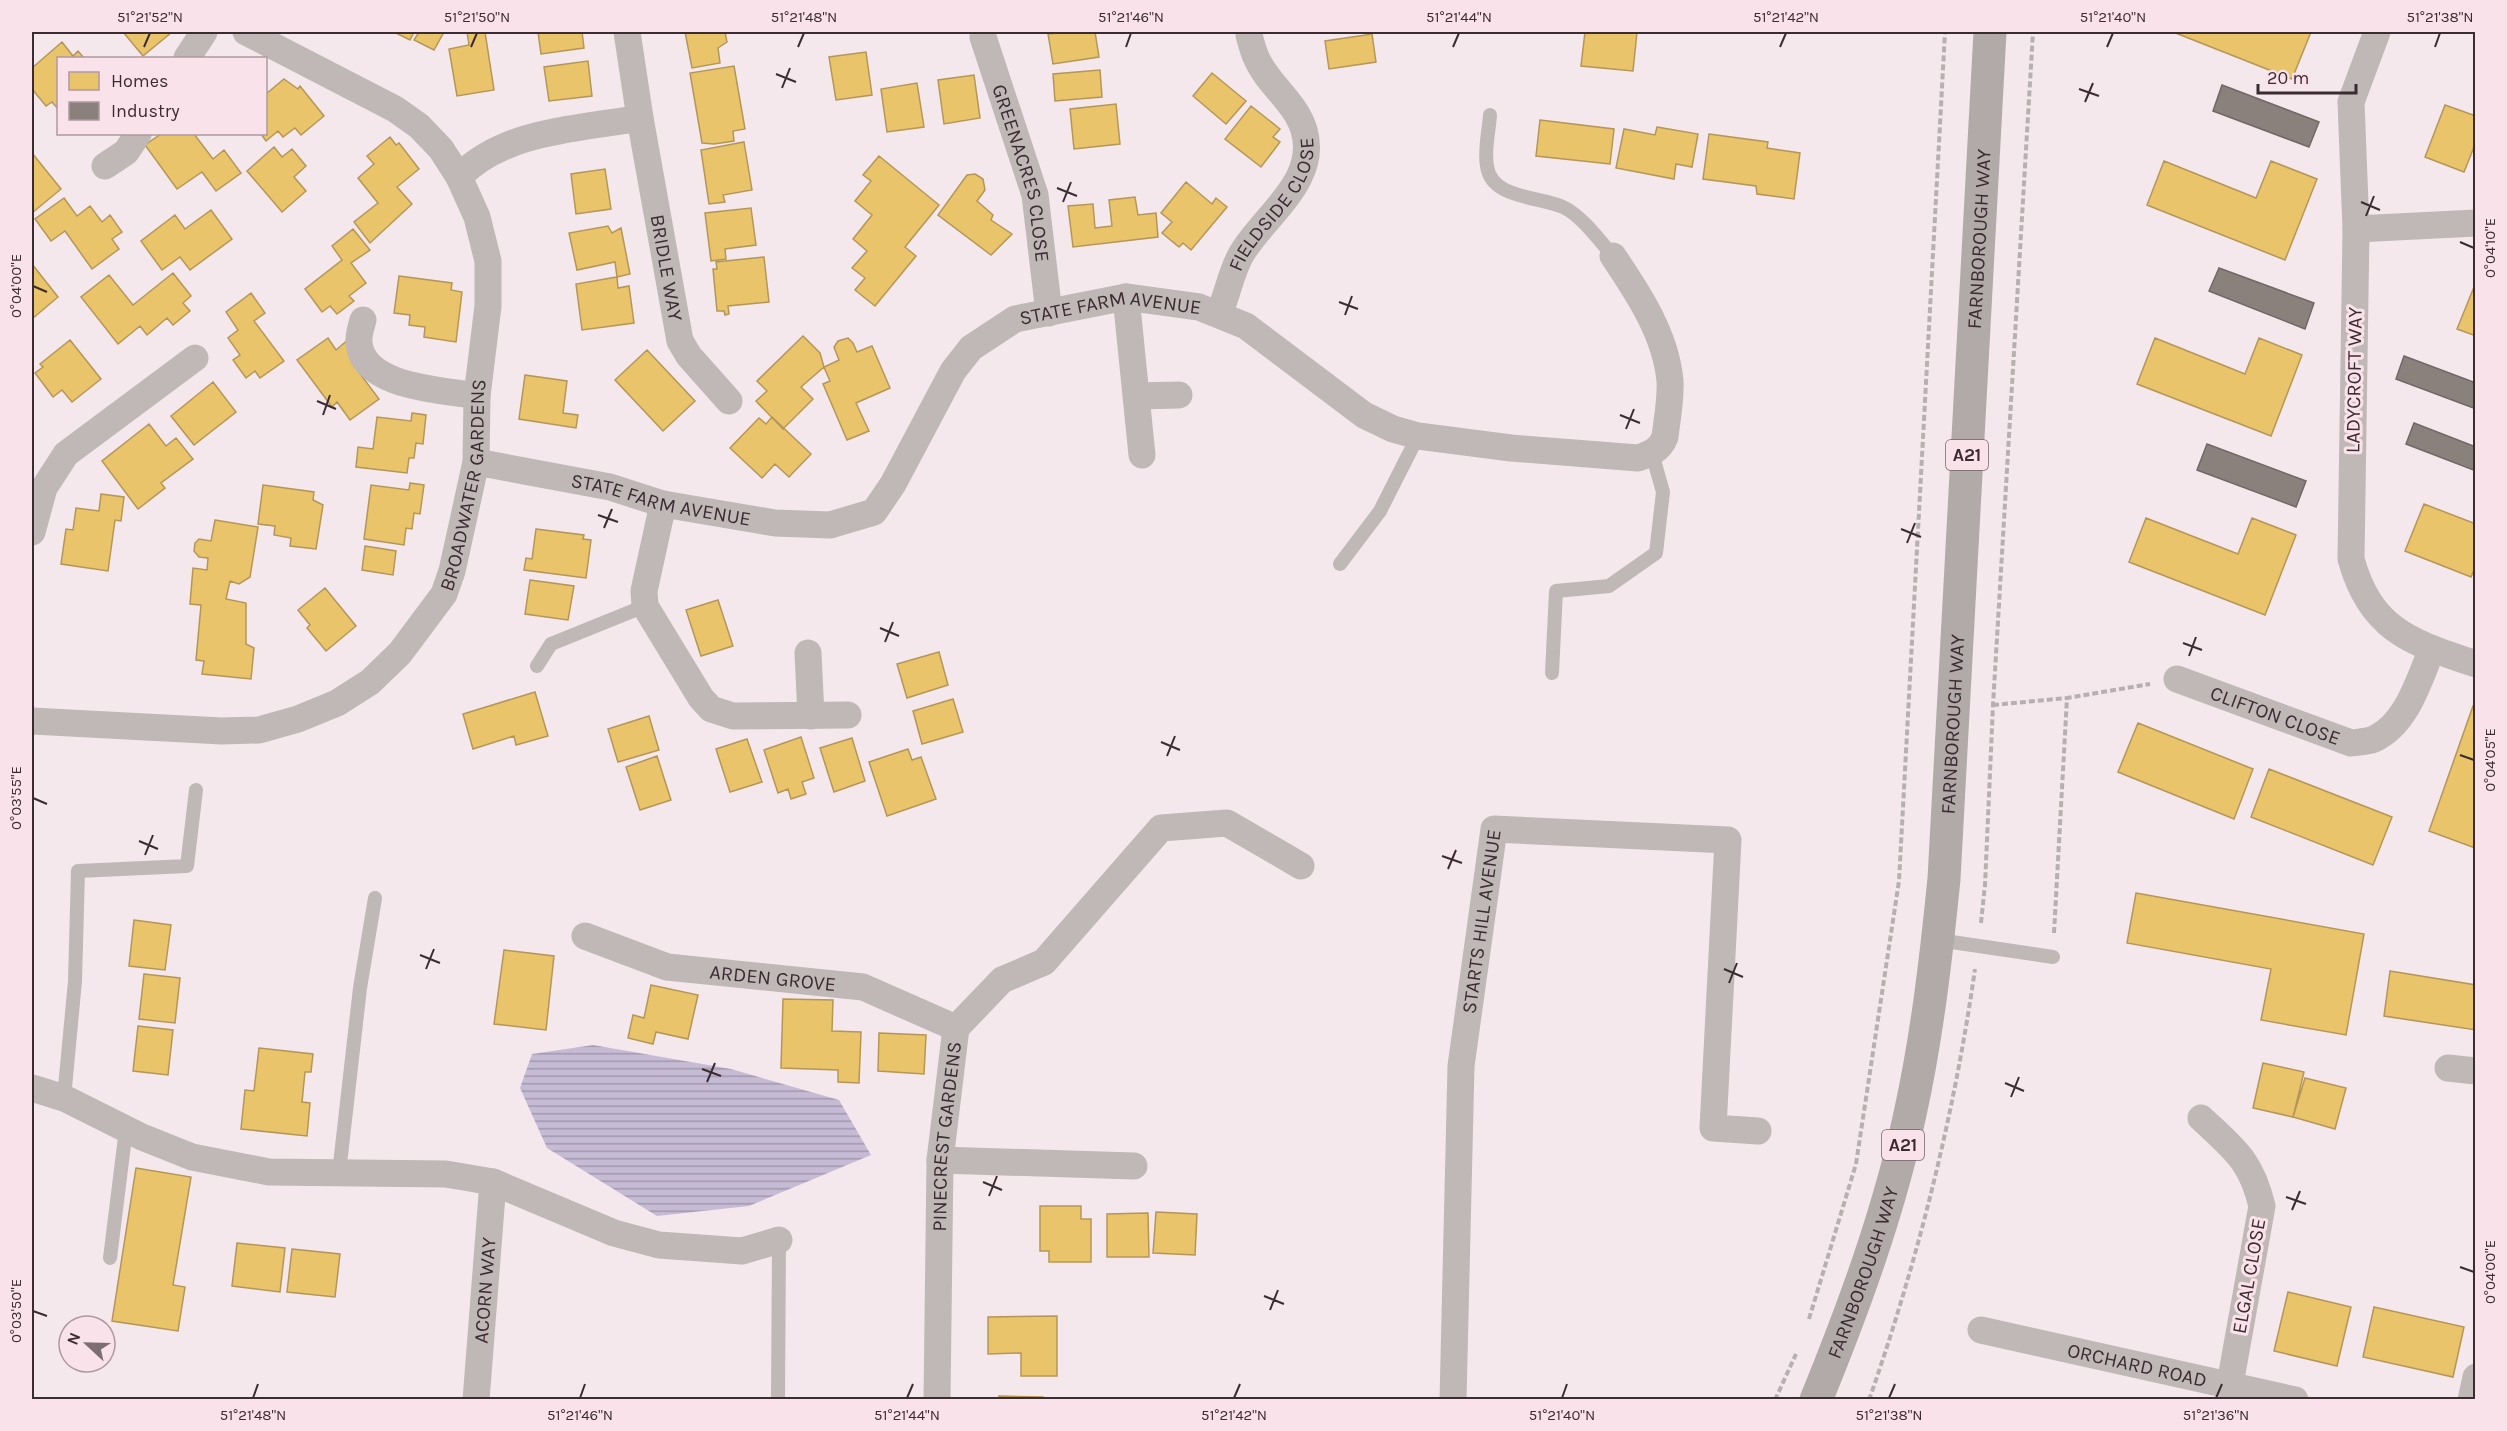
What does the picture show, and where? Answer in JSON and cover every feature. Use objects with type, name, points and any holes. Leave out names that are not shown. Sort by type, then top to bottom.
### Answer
[{"type":"highway","name":"FARNBOROUGH WAY","points":[[1816,1400],[1870,1256],[1900,1156],[1922,1059],[1938,940],[1954,707],[1990,32]]},
{"type":"street","points":[[188,57],[204,32]]},
{"type":"street","name":"BROADWATER GARDENS","points":[[32,721],[222,731],[259,730],[337,703],[370,682],[400,653],[444,594],[452,571],[476,462],[477,396],[488,306],[488,261],[477,217],[459,177],[441,149],[419,126],[403,115],[246,32]]},
{"type":"street","name":"BRIDLE WAY","points":[[627,32],[680,341],[689,356],[729,401]]},
{"type":"street","name":"LADYCROFT WAY","points":[[2377,32],[2351,102],[2356,229],[2350,559],[2356,580],[2380,617],[2399,635],[2432,650],[2475,664]]},
{"type":"street","name":"FIELDSIDE CLOSE","points":[[1219,313],[1240,256],[1299,178],[1306,163],[1304,129],[1284,94],[1269,79],[1256,58],[1249,35]]},
{"type":"street","name":"GREENACRES CLOSE","points":[[983,37],[1035,195],[1049,313]]},
{"type":"street","points":[[459,177],[471,164],[492,151],[519,140],[640,118]]},
{"type":"street","points":[[105,166],[126,152],[137,135]]},
{"type":"street","points":[[2356,229],[2475,223]]},
{"type":"street","points":[[1613,256],[1636,290],[1653,322],[1670,381],[1665,437],[1662,445],[1645,456]]},
{"type":"street","points":[[1126,297],[1142,455]]},
{"type":"street","name":"STATE FARM AVENUE","points":[[476,462],[609,487],[663,504],[775,523],[830,525],[874,512],[892,484],[953,371],[971,348],[1015,319],[1126,297],[1191,305],[1219,313],[1246,326],[1364,415],[1393,429],[1418,436],[1511,448],[1645,456]]},
{"type":"street","points":[[363,320],[359,343],[363,356],[374,369],[389,380],[477,396]]},
{"type":"street","points":[[32,532],[44,488],[66,454],[195,358]]},
{"type":"street","points":[[1137,396],[1179,395]]},
{"type":"street","points":[[663,504],[646,583],[645,606],[701,698],[711,709],[733,716],[848,716]]},
{"type":"street","name":"CLIFTON CLOSE","points":[[2177,679],[2351,743],[2373,740],[2391,727],[2413,695],[2432,650]]},
{"type":"street","points":[[808,653],[811,716]]},
{"type":"street","name":"PINECREST GARDENS","points":[[937,1400],[940,1160],[956,1028],[1002,980],[1044,962],[1161,828],[1227,823],[1301,866]]},
{"type":"street","name":"STARTS HILL AVENUE","points":[[1453,1400],[1461,1066],[1494,830],[1728,840],[1713,1128],[1758,1131]]},
{"type":"street","name":"ARDEN GROVE","points":[[585,936],[667,967],[862,987],[956,1028]]},
{"type":"street","points":[[2448,1068],[2475,1071]]},
{"type":"street","points":[[32,1088],[64,1098],[126,1129],[192,1157],[269,1172],[446,1174],[493,1182],[615,1233],[659,1245],[742,1251],[779,1240]]},
{"type":"street","name":"ELGAL CLOSE","points":[[2201,1118],[2241,1156],[2255,1178],[2262,1206],[2230,1384]]},
{"type":"street","points":[[940,1160],[1134,1166]]},
{"type":"street","name":"ACORN WAY","points":[[476,1400],[493,1182]]},
{"type":"street","name":"ORCHARD ROAD","points":[[1981,1330],[2295,1400]]},
{"type":"street","points":[[2471,1400],[2475,1377]]},
{"type":"lane","points":[[1490,115],[1486,166],[1491,180],[1504,191],[1538,198],[1566,208],[1613,256]]},
{"type":"lane","points":[[1340,564],[1380,511],[1418,436]]},
{"type":"lane","points":[[1552,673],[1557,591],[1609,586],[1656,553],[1663,492],[1645,456]]},
{"type":"lane","points":[[537,666],[551,645],[645,606]]},
{"type":"lane","points":[[64,1098],[75,981],[78,871],[187,866],[196,790]]},
{"type":"lane","points":[[339,1173],[360,988],[375,898]]},
{"type":"lane","points":[[1938,940],[2053,957]]},
{"type":"lane","points":[[110,1258],[126,1129]]},
{"type":"lane","points":[[778,1400],[779,1240]]},
{"type":"path","points":[[1808,1322],[1856,1164],[1899,881],[1945,32]]},
{"type":"path","points":[[1954,707],[2067,698],[2177,679]]},
{"type":"path","points":[[2053,957],[2067,698]]},
{"type":"path","points":[[1775,1400],[1797,1352]]},
{"type":"shaded area","points":[[593,1045],[731,1069],[839,1100],[871,1155],[749,1206],[657,1216],[547,1148],[520,1088],[532,1054]]},
{"type":"building: Homes","points":[[123,32],[172,32],[143,56]]},
{"type":"building: Homes","points":[[394,32],[414,32],[410,40]]},
{"type":"building: Homes","points":[[419,32],[444,32],[434,50],[414,40]]},
{"type":"building: Homes","points":[[467,32],[485,32],[494,90],[457,96],[449,49],[469,45]]},
{"type":"building: Homes","points":[[538,32],[582,32],[584,48],[541,54]]},
{"type":"building: Homes","points":[[685,32],[725,32],[727,42],[718,48],[720,63],[692,68]]},
{"type":"building: Homes","points":[[1095,32],[1099,57],[1053,64],[1048,34]]},
{"type":"building: Homes","points":[[1585,32],[1637,32],[1633,71],[1581,66]]},
{"type":"building: Homes","points":[[2173,32],[2311,32],[2292,79]]},
{"type":"building: Homes","points":[[1372,34],[1376,62],[1329,69],[1325,41]]},
{"type":"building: Homes","points":[[62,42],[73,56],[78,51],[83,57],[57,57],[57,108],[52,102],[46,106],[32,89],[32,68]]},
{"type":"building: Homes","points":[[866,52],[872,95],[836,100],[829,57]]},
{"type":"building: Homes","points":[[588,61],[592,96],[549,101],[544,67]]},
{"type":"building: Homes","points":[[734,66],[745,129],[733,131],[734,141],[702,143],[690,73]]},
{"type":"building: Homes","points":[[1100,70],[1102,97],[1055,101],[1053,74]]},
{"type":"building: Homes","points":[[1212,73],[1246,101],[1226,124],[1193,96]]},
{"type":"building: Homes","points":[[974,75],[980,118],[944,124],[938,80]]},
{"type":"building: Homes","points":[[284,79],[298,89],[300,86],[324,116],[301,135],[295,128],[283,137],[278,131],[266,141],[262,135],[267,135],[267,93]]},
{"type":"building: Homes","points":[[917,83],[924,127],[887,132],[881,89]]},
{"type":"building: Homes","points":[[1116,104],[1120,144],[1074,149],[1070,109]]},
{"type":"building: Homes","points":[[2445,105],[2476,116],[2476,142],[2464,172],[2425,157]]},
{"type":"building: Homes","points":[[1251,106],[1280,129],[1273,137],[1280,142],[1261,167],[1225,139]]},
{"type":"building: Homes","points":[[1540,120],[1614,129],[1610,164],[1536,156]]},
{"type":"building: Homes","points":[[1657,127],[1698,134],[1692,167],[1676,164],[1674,179],[1616,168],[1624,129],[1655,135]]},
{"type":"building: Homes","points":[[1709,134],[1768,142],[1767,148],[1800,153],[1794,199],[1757,194],[1756,186],[1703,179]]},
{"type":"building: Homes","points":[[160,135],[195,135],[213,159],[224,150],[241,173],[216,191],[202,172],[177,189],[145,145]]},
{"type":"building: Homes","points":[[390,137],[396,145],[399,143],[419,169],[397,187],[412,204],[370,243],[354,222],[378,203],[358,178],[374,164],[367,156]]},
{"type":"building: Homes","points":[[744,142],[752,190],[723,195],[725,202],[709,204],[701,150]]},
{"type":"building: Homes","points":[[274,147],[282,157],[292,149],[306,166],[294,177],[306,191],[282,212],[247,171]]},
{"type":"building: Homes","points":[[32,153],[61,189],[32,213]]},
{"type":"building: Homes","points":[[879,156],[939,205],[905,247],[916,256],[875,306],[855,290],[865,278],[852,268],[867,251],[853,239],[872,215],[855,201],[871,181],[863,175]]},
{"type":"building: Homes","points":[[2164,161],[2256,198],[2271,161],[2317,179],[2285,260],[2147,205]]},
{"type":"building: Homes","points":[[605,169],[611,209],[576,214],[571,174]]},
{"type":"building: Homes","points":[[975,174],[983,179],[985,190],[977,201],[993,215],[991,220],[1012,234],[991,255],[938,215],[967,175]]},
{"type":"building: Homes","points":[[1186,182],[1212,204],[1216,198],[1227,207],[1191,250],[1183,243],[1179,247],[1162,233],[1172,222],[1161,213]]},
{"type":"building: Homes","points":[[1135,197],[1138,215],[1156,213],[1158,237],[1073,247],[1068,206],[1093,204],[1095,228],[1112,226],[1109,200]]},
{"type":"building: Homes","points":[[64,198],[77,216],[90,206],[102,222],[110,215],[122,232],[112,239],[119,249],[92,269],[65,231],[51,241],[35,219]]},
{"type":"building: Homes","points":[[751,208],[756,245],[725,249],[726,259],[711,261],[705,213]]},
{"type":"building: Homes","points":[[211,210],[232,239],[190,270],[180,257],[162,270],[141,241],[175,215],[185,229]]},
{"type":"building: Homes","points":[[608,226],[612,233],[621,228],[630,274],[617,277],[615,262],[577,270],[569,233]]},
{"type":"building: Homes","points":[[353,229],[370,250],[351,263],[366,283],[349,296],[354,301],[337,314],[330,306],[322,312],[305,289],[342,260],[332,246]]},
{"type":"building: Homes","points":[[764,257],[769,302],[728,306],[729,314],[725,315],[724,311],[717,311],[713,269],[717,269],[716,262]]},
{"type":"building: Homes","points":[[32,264],[58,297],[32,319]]},
{"type":"building: Homes","points":[[173,273],[191,296],[183,303],[190,311],[173,325],[167,318],[147,335],[140,326],[118,344],[81,297],[109,275],[133,305]]},
{"type":"building: Homes","points":[[399,276],[452,283],[451,290],[462,292],[456,342],[424,337],[425,327],[409,325],[410,315],[394,313]]},
{"type":"building: Homes","points":[[617,277],[618,288],[629,286],[634,323],[582,330],[576,284]]},
{"type":"building: Homes","points":[[2476,282],[2476,336],[2457,329]]},
{"type":"building: Homes","points":[[251,293],[265,313],[254,321],[284,361],[260,378],[255,371],[246,378],[233,360],[240,355],[228,338],[238,330],[226,312]]},
{"type":"building: Homes","points":[[803,336],[820,353],[824,367],[801,387],[813,399],[783,429],[756,401],[767,391],[757,381]]},
{"type":"building: Homes","points":[[328,338],[336,350],[349,339],[352,363],[379,399],[350,420],[337,402],[332,407],[297,360]]},
{"type":"building: Homes","points":[[848,338],[857,352],[872,346],[890,388],[856,403],[869,431],[847,440],[823,384],[830,381],[824,367],[839,360],[834,347],[838,341]]},
{"type":"building: Homes","points":[[2155,338],[2245,374],[2259,338],[2302,355],[2271,436],[2137,384]]},
{"type":"building: Homes","points":[[70,340],[101,379],[72,402],[62,390],[53,397],[35,373],[43,367],[40,364]]},
{"type":"building: Homes","points":[[647,350],[695,401],[663,431],[615,380]]},
{"type":"building: Homes","points":[[525,375],[567,381],[563,413],[578,415],[576,428],[519,419]]},
{"type":"building: Homes","points":[[213,382],[236,412],[194,445],[171,416]]},
{"type":"building: Homes","points":[[412,413],[426,415],[423,444],[416,443],[414,458],[409,458],[407,473],[356,467],[358,447],[373,449],[377,417],[411,421]]},
{"type":"building: Homes","points":[[772,417],[811,454],[789,477],[775,464],[762,478],[730,448],[759,418],[766,424]]},
{"type":"building: Homes","points":[[149,424],[166,446],[176,438],[193,459],[161,483],[165,488],[138,509],[102,461]]},
{"type":"building: Homes","points":[[410,483],[424,485],[420,514],[414,513],[412,529],[406,528],[404,545],[364,539],[371,485],[409,490]]},
{"type":"building: Homes","points":[[263,485],[314,492],[313,500],[323,505],[316,549],[290,546],[291,538],[274,535],[275,526],[258,524]]},
{"type":"building: Homes","points":[[101,494],[124,497],[121,521],[115,520],[108,571],[61,564],[66,529],[73,530],[76,508],[99,511]]},
{"type":"building: Homes","points":[[2424,504],[2476,524],[2476,565],[2471,577],[2405,551]]},
{"type":"building: Homes","points":[[2146,518],[2238,554],[2252,518],[2296,535],[2265,615],[2129,562]]},
{"type":"building: Homes","points":[[215,520],[258,527],[250,577],[239,584],[230,581],[226,599],[246,603],[246,644],[254,648],[251,679],[202,674],[204,661],[196,660],[201,605],[190,604],[193,568],[207,570],[208,558],[199,557],[194,551],[195,543],[199,539],[211,541]]},
{"type":"building: Homes","points":[[536,529],[584,535],[583,539],[591,540],[586,578],[524,570],[526,558],[532,559]]},
{"type":"building: Homes","points":[[365,546],[396,551],[393,575],[362,570]]},
{"type":"building: Homes","points":[[530,580],[574,586],[568,620],[525,614]]},
{"type":"building: Homes","points":[[325,588],[356,626],[326,651],[307,628],[310,625],[298,610]]},
{"type":"building: Homes","points":[[718,600],[733,646],[701,656],[686,610]]},
{"type":"building: Homes","points":[[939,652],[948,685],[907,698],[897,664]]},
{"type":"building: Homes","points":[[535,692],[548,736],[516,745],[514,736],[473,749],[463,714]]},
{"type":"building: Homes","points":[[953,699],[963,732],[922,744],[913,711]]},
{"type":"building: Homes","points":[[2473,706],[2476,707],[2475,848],[2429,831]]},
{"type":"building: Homes","points":[[649,716],[659,750],[618,762],[608,729]]},
{"type":"building: Homes","points":[[2138,723],[2253,769],[2234,819],[2118,772]]},
{"type":"building: Homes","points":[[801,737],[814,778],[802,782],[806,794],[791,799],[788,789],[778,793],[764,750]]},
{"type":"building: Homes","points":[[852,738],[865,781],[834,792],[820,748]]},
{"type":"building: Homes","points":[[747,739],[762,782],[730,792],[716,749]]},
{"type":"building: Homes","points":[[908,749],[912,760],[921,757],[936,799],[887,816],[869,762]]},
{"type":"building: Homes","points":[[657,756],[671,800],[640,810],[626,767]]},
{"type":"building: Homes","points":[[2269,769],[2392,817],[2373,865],[2251,817]]},
{"type":"building: Homes","points":[[2136,893],[2364,934],[2346,1035],[2261,1020],[2271,969],[2127,943]]},
{"type":"building: Homes","points":[[134,920],[171,925],[165,970],[129,966]]},
{"type":"building: Homes","points":[[504,950],[554,956],[546,1030],[494,1024]]},
{"type":"building: Homes","points":[[2390,971],[2476,985],[2476,1030],[2384,1016]]},
{"type":"building: Homes","points":[[144,974],[180,978],[175,1023],[139,1019]]},
{"type":"building: Homes","points":[[651,985],[698,995],[688,1039],[656,1032],[653,1044],[628,1038],[633,1015],[644,1018]]},
{"type":"building: Homes","points":[[783,999],[833,1000],[832,1031],[861,1032],[859,1083],[838,1082],[838,1070],[781,1068]]},
{"type":"building: Homes","points":[[138,1026],[173,1030],[168,1075],[133,1071]]},
{"type":"building: Homes","points":[[879,1033],[926,1035],[924,1074],[878,1071]]},
{"type":"building: Homes","points":[[259,1048],[313,1054],[311,1072],[305,1072],[302,1102],[310,1103],[307,1136],[241,1129],[245,1090],[254,1091]]},
{"type":"building: Homes","points":[[2263,1063],[2304,1072],[2293,1117],[2253,1108]]},
{"type":"building: Homes","points":[[2305,1078],[2346,1088],[2335,1129],[2293,1117]]},
{"type":"building: Homes","points":[[136,1168],[191,1177],[173,1285],[185,1287],[178,1331],[117,1322],[117,1314],[113,1314]]},
{"type":"building: Homes","points":[[1040,1206],[1081,1206],[1081,1219],[1091,1219],[1091,1262],[1049,1262],[1049,1251],[1040,1251]]},
{"type":"building: Homes","points":[[1156,1212],[1197,1214],[1195,1255],[1153,1253]]},
{"type":"building: Homes","points":[[1148,1213],[1149,1257],[1107,1257],[1107,1214]]},
{"type":"building: Homes","points":[[237,1243],[285,1248],[280,1292],[232,1286]]},
{"type":"building: Homes","points":[[292,1249],[340,1254],[335,1297],[287,1292]]},
{"type":"building: Homes","points":[[2288,1292],[2351,1307],[2337,1366],[2274,1351]]},
{"type":"building: Homes","points":[[2374,1307],[2464,1327],[2453,1377],[2363,1357]]},
{"type":"building: Homes","points":[[1057,1316],[1057,1376],[1021,1376],[1021,1353],[988,1354],[988,1317]]},
{"type":"building: Homes","points":[[999,1396],[1043,1397],[1043,1400],[999,1400]]},
{"type":"building: Industry","points":[[2222,85],[2319,122],[2309,147],[2213,111]]},
{"type":"building: Industry","points":[[2219,268],[2314,303],[2305,329],[2209,291]]},
{"type":"building: Industry","points":[[2404,356],[2476,383],[2476,409],[2396,379]]},
{"type":"building: Industry","points":[[2414,423],[2476,447],[2476,471],[2406,444]]},
{"type":"building: Industry","points":[[2207,444],[2306,481],[2296,507],[2197,470]]}]
